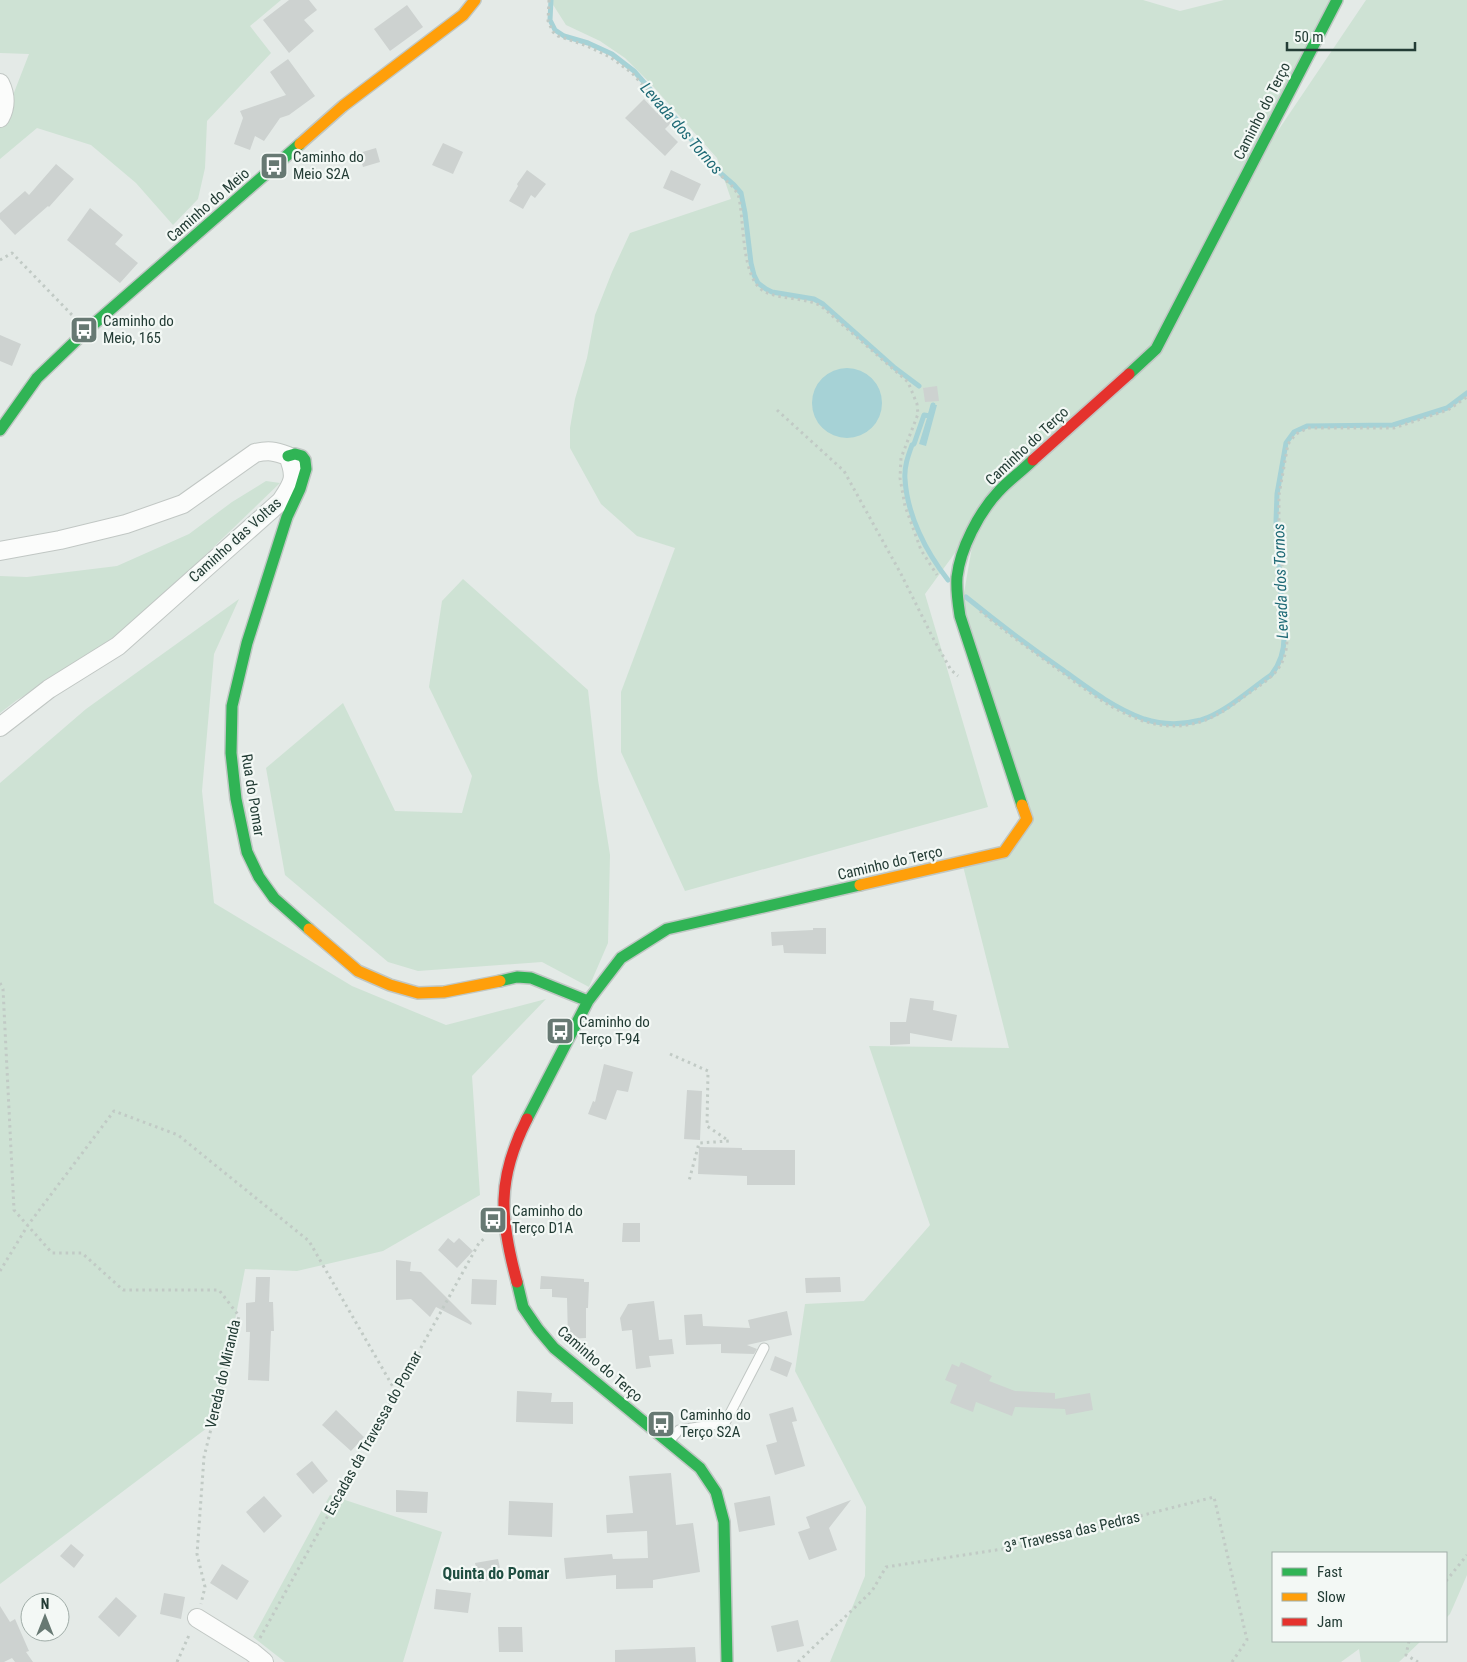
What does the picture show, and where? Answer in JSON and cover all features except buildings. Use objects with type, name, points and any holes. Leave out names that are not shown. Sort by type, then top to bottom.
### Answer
[{"type":"street","name":"Caminho do Meio","points":[[0,430],[37,378],[87,330],[343,106],[463,15],[475,0]]},
{"type":"street","name":"Caminho do Terço","points":[[727,1662],[724,1522],[716,1492],[700,1468],[554,1348],[523,1307],[509,1252],[504,1222],[503,1198],[506,1173],[524,1125],[588,1001],[621,958],[667,929],[1004,852],[1027,819],[960,616],[957,599],[957,578],[960,560],[978,521],[998,492],[1156,348],[1336,0]]},
{"type":"street","points":[[0,84],[5,97],[3,113],[0,118]]},
{"type":"street","points":[[0,551],[60,540],[126,524],[183,504],[255,454],[268,450],[288,456]]},
{"type":"street","name":"Rua do Pomar","points":[[288,456],[295,454],[302,456],[305,460],[306,469],[288,517],[247,643],[232,706],[231,753],[236,798],[247,852],[259,877],[274,898],[358,970],[390,985],[418,993],[444,992],[517,977],[531,978],[588,1001]]},
{"type":"street","name":"Caminho das Voltas","points":[[0,727],[50,689],[118,646],[280,501],[292,484],[294,476],[288,456]]},
{"type":"street","points":[[197,1618],[258,1657]]},
{"type":"lane","points":[[669,1441],[679,1430],[725,1423],[764,1348]]},
{"type":"path","points":[[549,0],[548,21],[553,32],[558,36],[587,46],[610,57],[632,73],[683,130],[697,153],[738,194],[748,264],[756,285],[764,292],[813,302],[822,306],[908,382],[917,404],[918,414],[901,458],[900,478],[905,506],[921,550],[940,581],[957,599],[965,599],[1004,631],[1115,709],[1143,721],[1165,726],[1189,725],[1214,717],[1231,707],[1272,677],[1282,663],[1287,638],[1279,495],[1288,444],[1291,438],[1302,430],[1315,428],[1394,428],[1448,410],[1467,396]]},
{"type":"path","points":[[0,260],[12,254],[87,330]]},
{"type":"path","points":[[777,410],[844,471],[951,670],[957,676],[981,679]]},
{"type":"path","name":"Vereda do Miranda","points":[[0,983],[3,990],[14,1210],[52,1252],[82,1253],[123,1290],[219,1290],[239,1316],[204,1457],[197,1554],[205,1587],[197,1618]]},
{"type":"path","points":[[670,1054],[708,1071],[707,1126],[729,1140],[698,1143],[689,1181]]},
{"type":"path","points":[[0,1272],[28,1225],[114,1110],[178,1135],[309,1241],[396,1392]]},
{"type":"path","name":"Escadas da Travessa do Pomar","points":[[258,1657],[396,1392],[479,1244],[504,1222]]},
{"type":"path","name":"3ª Travessa das Pedras","points":[[798,1662],[872,1590],[886,1567],[1022,1546],[1214,1498],[1247,1640],[1232,1662]]},
{"type":"path","points":[[1447,1581],[1467,1555]]},
{"type":"path","points":[[177,1662],[197,1618]]},
{"type":"path","points":[[1409,1642],[1406,1655],[1418,1662]]},
{"type":"green space","points":[[0,0],[281,0],[250,26],[271,53],[207,121],[205,168],[198,199],[173,225],[136,183],[91,145],[37,128],[0,159],[0,116],[8,108],[29,54],[0,53]]},
{"type":"green space","points":[[550,0],[1143,0],[1180,11],[1224,0],[1337,0],[1238,190],[1366,0],[1467,0],[1467,1575],[1447,1617],[1447,1552],[1272,1552],[1272,1642],[1420,1642],[1399,1662],[1361,1662],[1359,1649],[1341,1662],[830,1662],[865,1576],[866,1507],[795,1371],[805,1304],[864,1301],[930,1225],[869,1046],[1009,1048],[962,862],[1004,852],[1027,819],[960,616],[976,524],[925,594],[988,807],[685,891],[621,752],[621,692],[675,548],[637,536],[601,504],[570,448],[570,428],[595,315],[630,233],[731,199],[717,158],[651,84],[625,58],[600,41],[566,25]]},
{"type":"green space","points":[[266,481],[280,483],[115,642],[17,700],[0,713],[0,576],[27,577],[117,566],[189,534],[232,502]]},
{"type":"green space","points":[[463,579],[588,690],[598,780],[610,855],[608,943],[589,987],[542,962],[418,971],[388,962],[285,875],[266,768],[343,703],[395,811],[462,813],[472,776],[429,687],[442,601]]},
{"type":"green space","points":[[239,599],[214,654],[202,791],[214,903],[352,986],[446,1025],[546,999],[472,1076],[480,1195],[383,1251],[297,1271],[245,1269],[215,1422],[0,1584],[0,783],[86,709]]},
{"type":"green space","points":[[330,1495],[442,1532],[403,1662],[285,1662],[253,1637]]},
{"type":"water","points":[[847,368],[860,371],[872,378],[879,390],[882,403],[879,416],[872,428],[860,435],[847,438],[834,435],[822,428],[815,416],[812,403],[815,390],[822,378],[834,371]]},
{"type":"water","points":[[931,405],[937,405],[926,446],[919,444]]},
{"type":"waterway","name":"Levada dos Tornos","points":[[551,0],[550,20],[555,30],[564,36],[588,43],[612,54],[634,71],[685,129],[699,152],[741,193],[751,263],[758,283],[772,292],[814,299],[823,304],[895,368],[919,386]]},
{"type":"waterway","name":"Levada dos Tornos","points":[[966,597],[1038,653],[1092,691],[1133,715],[1151,721],[1172,724],[1201,720],[1219,712],[1271,675],[1277,667],[1282,653],[1284,638],[1276,521],[1277,494],[1286,443],[1294,432],[1307,426],[1393,425],[1447,408],[1467,393]]},
{"type":"waterway","name":"Levada dos Tornos","points":[[933,405],[930,416],[924,415],[912,445],[906,466],[905,479],[909,506],[919,532],[932,557],[948,580]]},
{"type":"traffic: fast","points":[[1129,374],[1156,349],[1337,0]]},
{"type":"traffic: fast","points":[[0,430],[37,378],[87,330],[300,144]]},
{"type":"traffic: fast","points":[[288,456],[295,454],[302,456],[305,460],[306,469],[300,489],[287,517],[247,643],[232,706],[231,753],[236,799],[247,852],[259,877],[274,898],[309,929]]},
{"type":"traffic: fast","points":[[1022,805],[960,616],[957,597],[957,577],[966,543],[984,509],[999,491],[1033,460]]},
{"type":"traffic: fast","points":[[527,1119],[588,1001],[621,958],[667,929],[860,885]]},
{"type":"traffic: fast","points":[[500,981],[517,977],[531,978],[588,1001]]},
{"type":"traffic: fast","points":[[517,1282],[523,1307],[554,1348],[700,1468],[716,1492],[724,1522],[727,1662]]},
{"type":"traffic: slow","points":[[300,144],[343,106],[463,15],[475,0]]},
{"type":"traffic: slow","points":[[860,885],[1004,852],[1027,819],[1022,805]]},
{"type":"traffic: slow","points":[[309,929],[358,971],[390,985],[418,993],[444,992],[500,981]]},
{"type":"traffic: jam","points":[[1033,460],[1129,374]]},
{"type":"traffic: jam","points":[[517,1282],[507,1239],[504,1200],[510,1161],[527,1119]]},
{"type":"place","name":"Caminho do Meio S2A","points":[[274,166]]},
{"type":"place","name":"Caminho do Meio, 165","points":[[84,330]]},
{"type":"place","name":"Caminho do Terço T-94","points":[[560,1031]]},
{"type":"place","name":"Caminho do Terço D1A","points":[[493,1220]]},
{"type":"place","name":"Caminho do Terço S2A","points":[[661,1424]]},
{"type":"district","name":"Quinta do Pomar","points":[[496,1573]]}]
